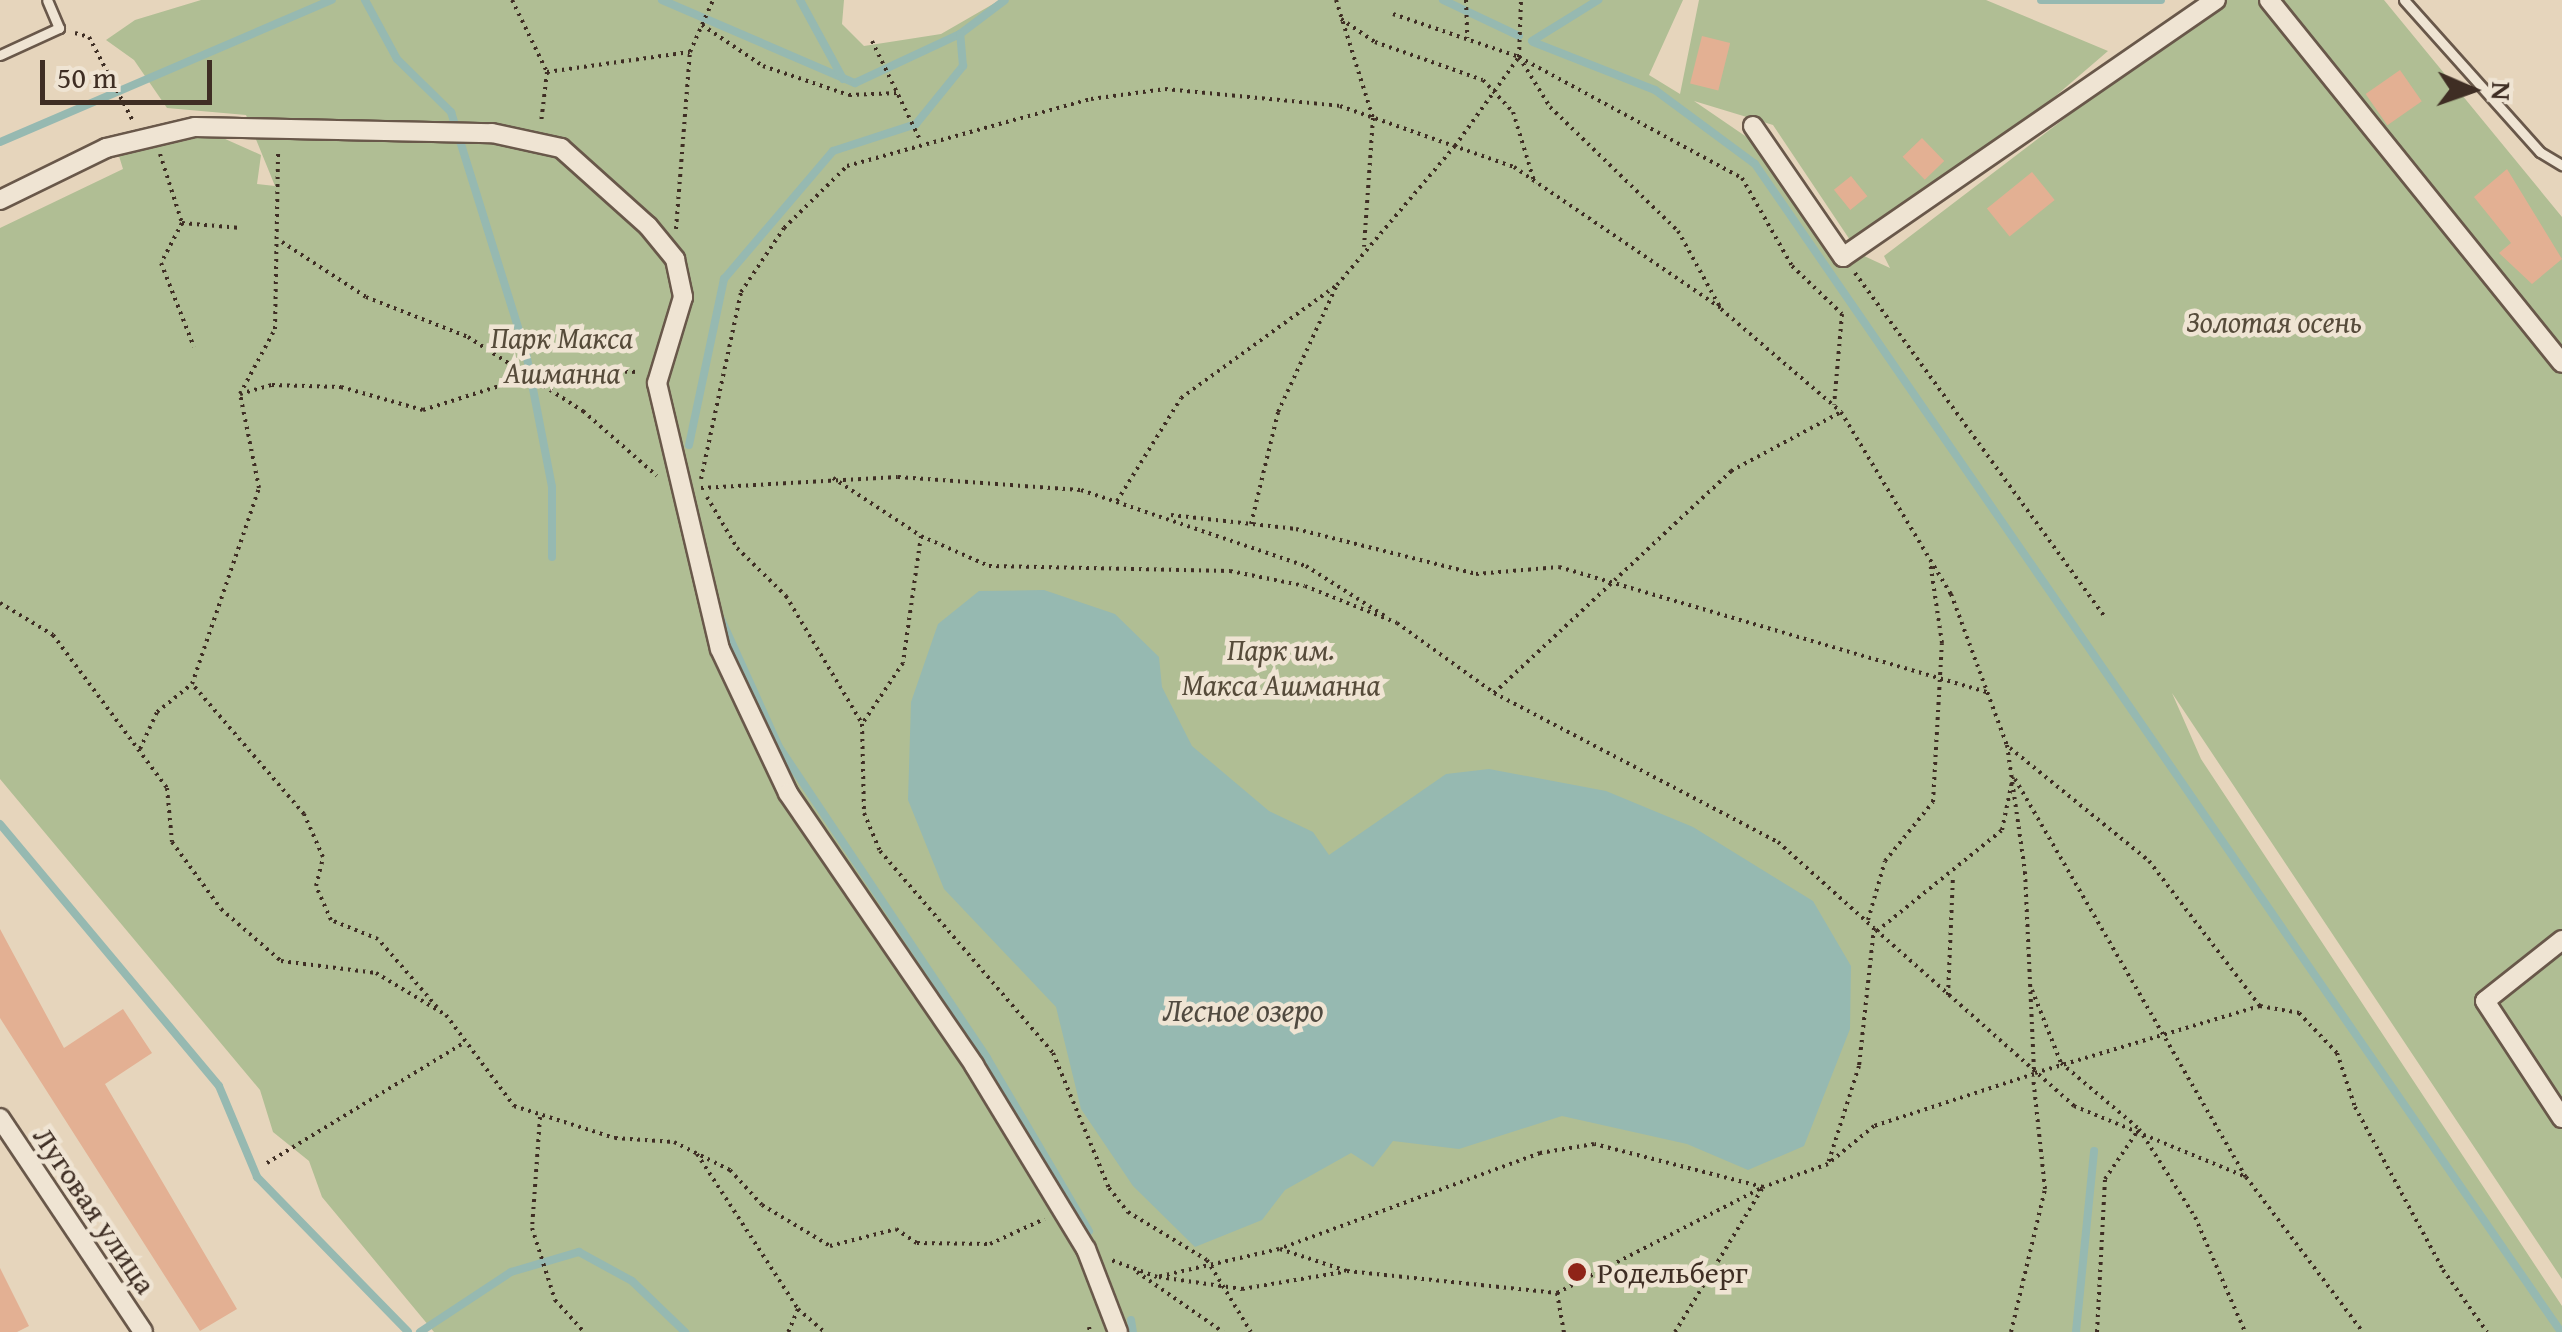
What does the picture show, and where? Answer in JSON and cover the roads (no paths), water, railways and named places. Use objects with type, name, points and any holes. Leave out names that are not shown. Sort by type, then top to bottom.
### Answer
[{"type":"street","points":[[1753,126],[1843,257],[2216,0]]},
{"type":"street","points":[[2269,0],[2562,363]]},
{"type":"street","points":[[0,200],[144,138],[195,127],[450,134],[561,148],[676,259],[682,297],[657,383],[676,490],[720,649],[788,793],[974,1065],[1086,1249],[1118,1332]]},
{"type":"street","points":[[2562,940],[2485,1001],[2562,1118]]},
{"type":"street","name":"Луговая улица","points":[[0,1118],[143,1332]]},
{"type":"lane","points":[[0,55],[59,28],[46,0]]},
{"type":"lane","points":[[2404,0],[2540,152],[2562,164]]},
{"type":"water","name":"Лесное озеро","points":[[1044,590],[1115,614],[1159,657],[1162,687],[1192,746],[1269,811],[1313,832],[1329,855],[1446,774],[1489,769],[1606,791],[1693,827],[1813,901],[1851,966],[1850,1029],[1804,1146],[1748,1170],[1687,1144],[1562,1116],[1459,1149],[1393,1141],[1373,1167],[1351,1153],[1285,1190],[1262,1220],[1195,1247],[1133,1186],[1081,1109],[1056,1007],[944,889],[908,800],[911,702],[938,624],[979,591]]},
{"type":"waterway","points":[[0,142],[332,0]]},
{"type":"waterway","points":[[365,0],[397,59],[451,112],[526,353],[552,487],[552,557]]},
{"type":"waterway","points":[[662,0],[855,83],[960,34],[1005,0]]},
{"type":"waterway","points":[[800,0],[843,79]]},
{"type":"waterway","points":[[1443,0],[1519,36]]},
{"type":"waterway","points":[[1532,41],[1598,0]]},
{"type":"waterway","points":[[2041,0],[2161,0]]},
{"type":"waterway","points":[[689,445],[724,279],[833,151],[916,124],[963,66],[960,34]]},
{"type":"waterway","points":[[1533,42],[1655,90],[1755,164],[2561,1332]]},
{"type":"waterway","points":[[721,619],[779,747],[987,1058],[1089,1231]]},
{"type":"waterway","points":[[0,824],[219,1086],[257,1177],[408,1332]]},
{"type":"waterway","points":[[2076,1332],[2094,1151]]},
{"type":"waterway","points":[[420,1332],[511,1272],[579,1252],[632,1281],[685,1332]]},
{"type":"waterway","points":[[1131,1320],[1133,1332]]},
{"type":"place","name":"Родельберг","points":[[1577,1272]]},
{"type":"park label","name":"Золотая осень","points":[[2274,321]]},
{"type":"park label","name":"Парк Макса Ашманна","points":[[562,354]]},
{"type":"park label","name":"Парк им. Макса Ашманна","points":[[1281,666]]}]
